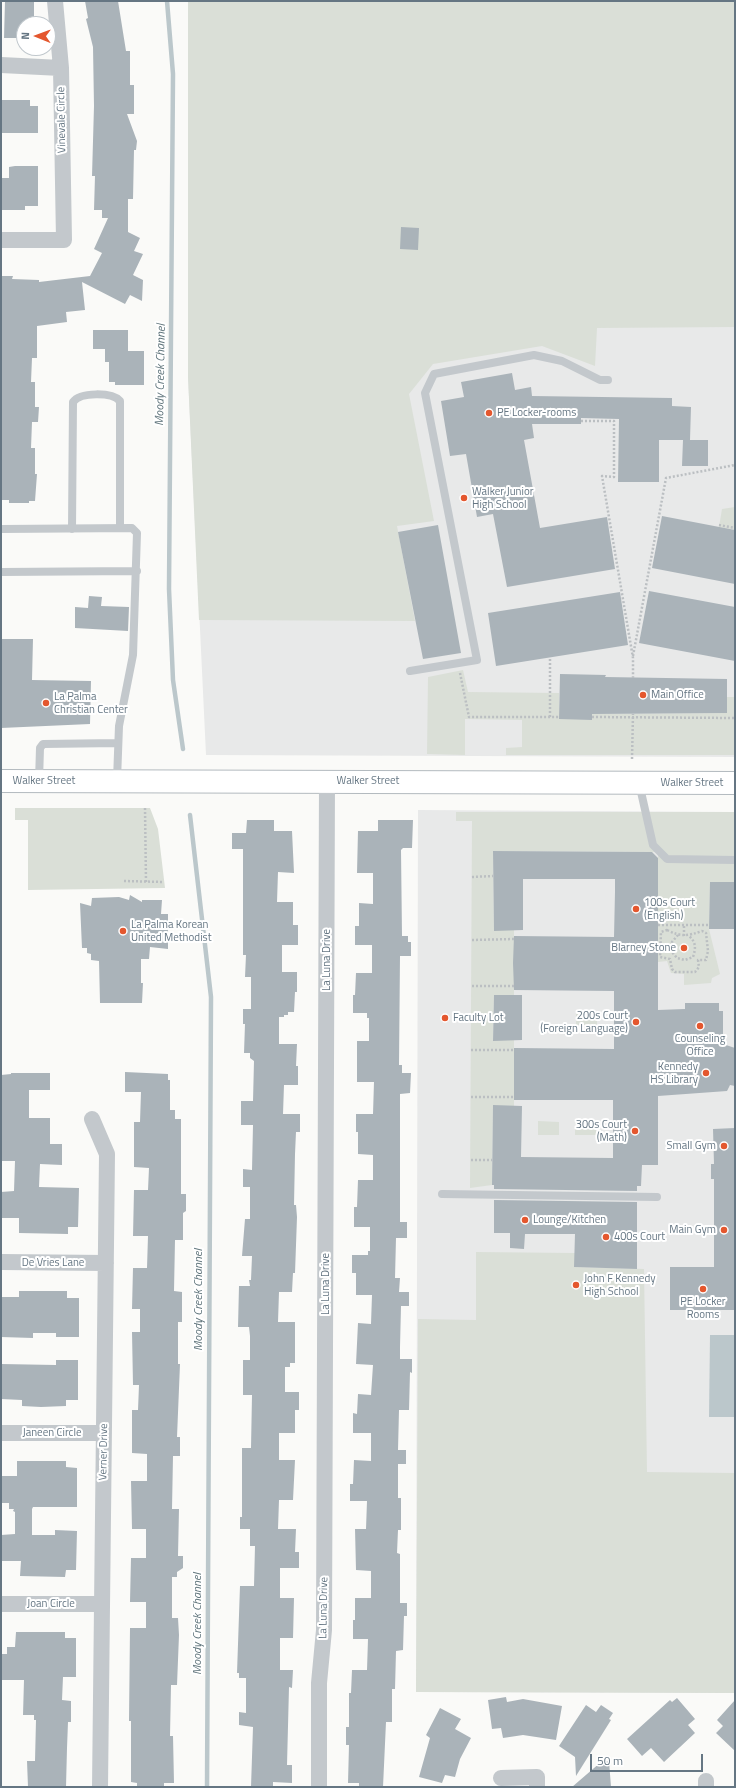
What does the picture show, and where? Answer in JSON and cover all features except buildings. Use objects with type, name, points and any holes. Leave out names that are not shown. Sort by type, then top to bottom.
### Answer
[{"type":"main road","name":"Walker Street","points":[[1,781],[735,783]]},
{"type":"street","name":"Vinevale Circle","points":[[1,240],[64,240],[61,68],[55,1]]},
{"type":"street","points":[[1,65],[61,68]]},
{"type":"street","name":"La Luna Drive","points":[[319,1787],[319,1683],[324,1630],[328,781]]},
{"type":"street","name":"Verner Drive","points":[[92,1119],[106,1154],[100,1787]]},
{"type":"street","name":"De Vries Lane","points":[[1,1262],[106,1263]]},
{"type":"street","name":"Janeen Circle","points":[[1,1433],[104,1433]]},
{"type":"street","name":"Joan Circle","points":[[1,1604],[102,1604]]},
{"type":"street","points":[[501,1778],[537,1777],[537,1787]]},
{"type":"lane","points":[[410,671],[477,660],[425,393],[434,374],[534,355],[562,361],[600,380],[608,380]]},
{"type":"lane","points":[[72,529],[73,402],[76,397],[82,395],[110,395],[116,397],[120,402],[120,528]]},
{"type":"lane","points":[[1,529],[132,528],[137,533],[137,571],[133,654],[119,726],[117,782]]},
{"type":"lane","points":[[1,572],[137,571]]},
{"type":"lane","points":[[39,781],[40,748],[43,744],[118,743]]},
{"type":"lane","points":[[639,782],[653,845],[667,859],[735,860]]},
{"type":"lane","points":[[442,1194],[657,1197]]},
{"type":"path","points":[[581,421],[614,421],[614,477],[602,476],[633,658]]},
{"type":"path","points":[[632,678],[633,658],[666,478],[735,465]]},
{"type":"path","points":[[720,525],[735,528]]},
{"type":"path","points":[[550,657],[550,717]]},
{"type":"path","points":[[460,671],[469,717],[559,717]]},
{"type":"path","points":[[632,759],[633,715]]},
{"type":"path","points":[[592,717],[633,715],[735,718]]},
{"type":"path","points":[[145,808],[146,882]]},
{"type":"path","points":[[472,876],[493,876]]},
{"type":"path","points":[[124,882],[164,882]]},
{"type":"path","points":[[658,925],[709,925]]},
{"type":"path","points":[[684,925],[684,936]]},
{"type":"path","points":[[675,956],[670,959],[660,957],[661,932],[667,930],[684,936],[689,936],[702,931],[706,933],[708,951],[706,960],[698,960],[693,957]]},
{"type":"path","points":[[678,935],[672,942],[672,952],[677,958],[685,960],[693,957]]},
{"type":"path","points":[[689,936],[695,943],[693,957]]},
{"type":"path","points":[[472,940],[514,939]]},
{"type":"path","points":[[670,959],[672,969],[675,972],[695,972],[699,967],[698,960]]},
{"type":"path","points":[[472,986],[514,986]]},
{"type":"path","points":[[471,1050],[514,1050]]},
{"type":"path","points":[[471,1097],[514,1097]]},
{"type":"path","points":[[471,1160],[492,1160]]},
{"type":"shaded area","name":"Walker Junior High School","points":[[188,1],[735,1],[735,757],[206,755],[188,377]]},
{"type":"shaded area","name":"Walker Junior High School","points":[[188,1],[735,1],[735,327],[597,328],[595,366],[542,346],[433,364],[409,394],[434,521],[397,526],[415,621],[199,620],[188,377]]},
{"type":"shaded area","points":[[735,507],[735,530],[719,527],[722,509]]},
{"type":"shaded area","points":[[463,670],[468,692],[559,693],[559,718],[592,719],[592,714],[726,713],[727,697],[735,697],[735,755],[506,755],[506,748],[522,747],[522,720],[465,719],[465,755],[427,754],[428,677]]},
{"type":"shaded area","points":[[15,808],[150,808],[158,829],[165,888],[28,890],[28,820],[15,820]]},
{"type":"shaded area","name":"John F Kennedy High School","points":[[418,810],[735,812],[735,1693],[416,1692]]},
{"type":"shaded area","points":[[456,812],[735,812],[735,882],[710,882],[709,929],[720,974],[712,978],[711,983],[684,985],[684,974],[671,973],[667,961],[658,962],[658,852],[493,851],[494,930],[514,930],[514,995],[494,995],[493,1040],[514,1040],[514,1106],[493,1106],[492,1185],[470,1188],[472,821],[456,821]]},
{"type":"shaded area","points":[[576,1012],[597,1012],[597,1025],[576,1025]]},
{"type":"shaded area","points":[[538,1121],[559,1122],[559,1135],[538,1135]]},
{"type":"shaded area","points":[[575,1122],[596,1122],[596,1135],[575,1135]]},
{"type":"shaded area","points":[[476,1252],[575,1253],[575,1267],[644,1269],[647,1472],[735,1473],[735,1693],[416,1692],[418,1319],[476,1320]]},
{"type":"shaded area","points":[[710,1335],[735,1335],[735,1417],[709,1417]]},
{"type":"waterway","name":"Moody Creek Channel","points":[[167,1],[173,74],[169,589],[173,680],[183,749]]},
{"type":"waterway","name":"Moody Creek Channel","points":[[190,815],[211,997],[207,1787]]},
{"type":"place","name":"PE Locker-rooms","points":[[489,413]]},
{"type":"place","name":"Walker Junior High School","points":[[464,498]]},
{"type":"place","name":"Main Office","points":[[643,695]]},
{"type":"place","name":"La Palma Christian Center","points":[[46,703]]},
{"type":"place","name":"100s Court (English)","points":[[636,909]]},
{"type":"place","name":"La Palma Korean United Methodist","points":[[123,931]]},
{"type":"place","name":"Blarney Stone","points":[[684,948]]},
{"type":"place","name":"Faculty Lot","points":[[445,1018]]},
{"type":"place","name":"200s Court (Foreign Language)","points":[[636,1022]]},
{"type":"place","name":"Counseling Office","points":[[700,1026]]},
{"type":"place","name":"Kennedy HS Library","points":[[706,1073]]},
{"type":"place","name":"300s Court (Math)","points":[[635,1131]]},
{"type":"place","name":"Small Gym","points":[[724,1146]]},
{"type":"place","name":"Lounge/Kitchen","points":[[525,1220]]},
{"type":"place","name":"Main Gym","points":[[724,1230]]},
{"type":"place","name":"400s Court","points":[[606,1237]]},
{"type":"place","name":"John F Kennedy High School","points":[[576,1285]]},
{"type":"place","name":"PE Locker Rooms","points":[[703,1289]]}]
